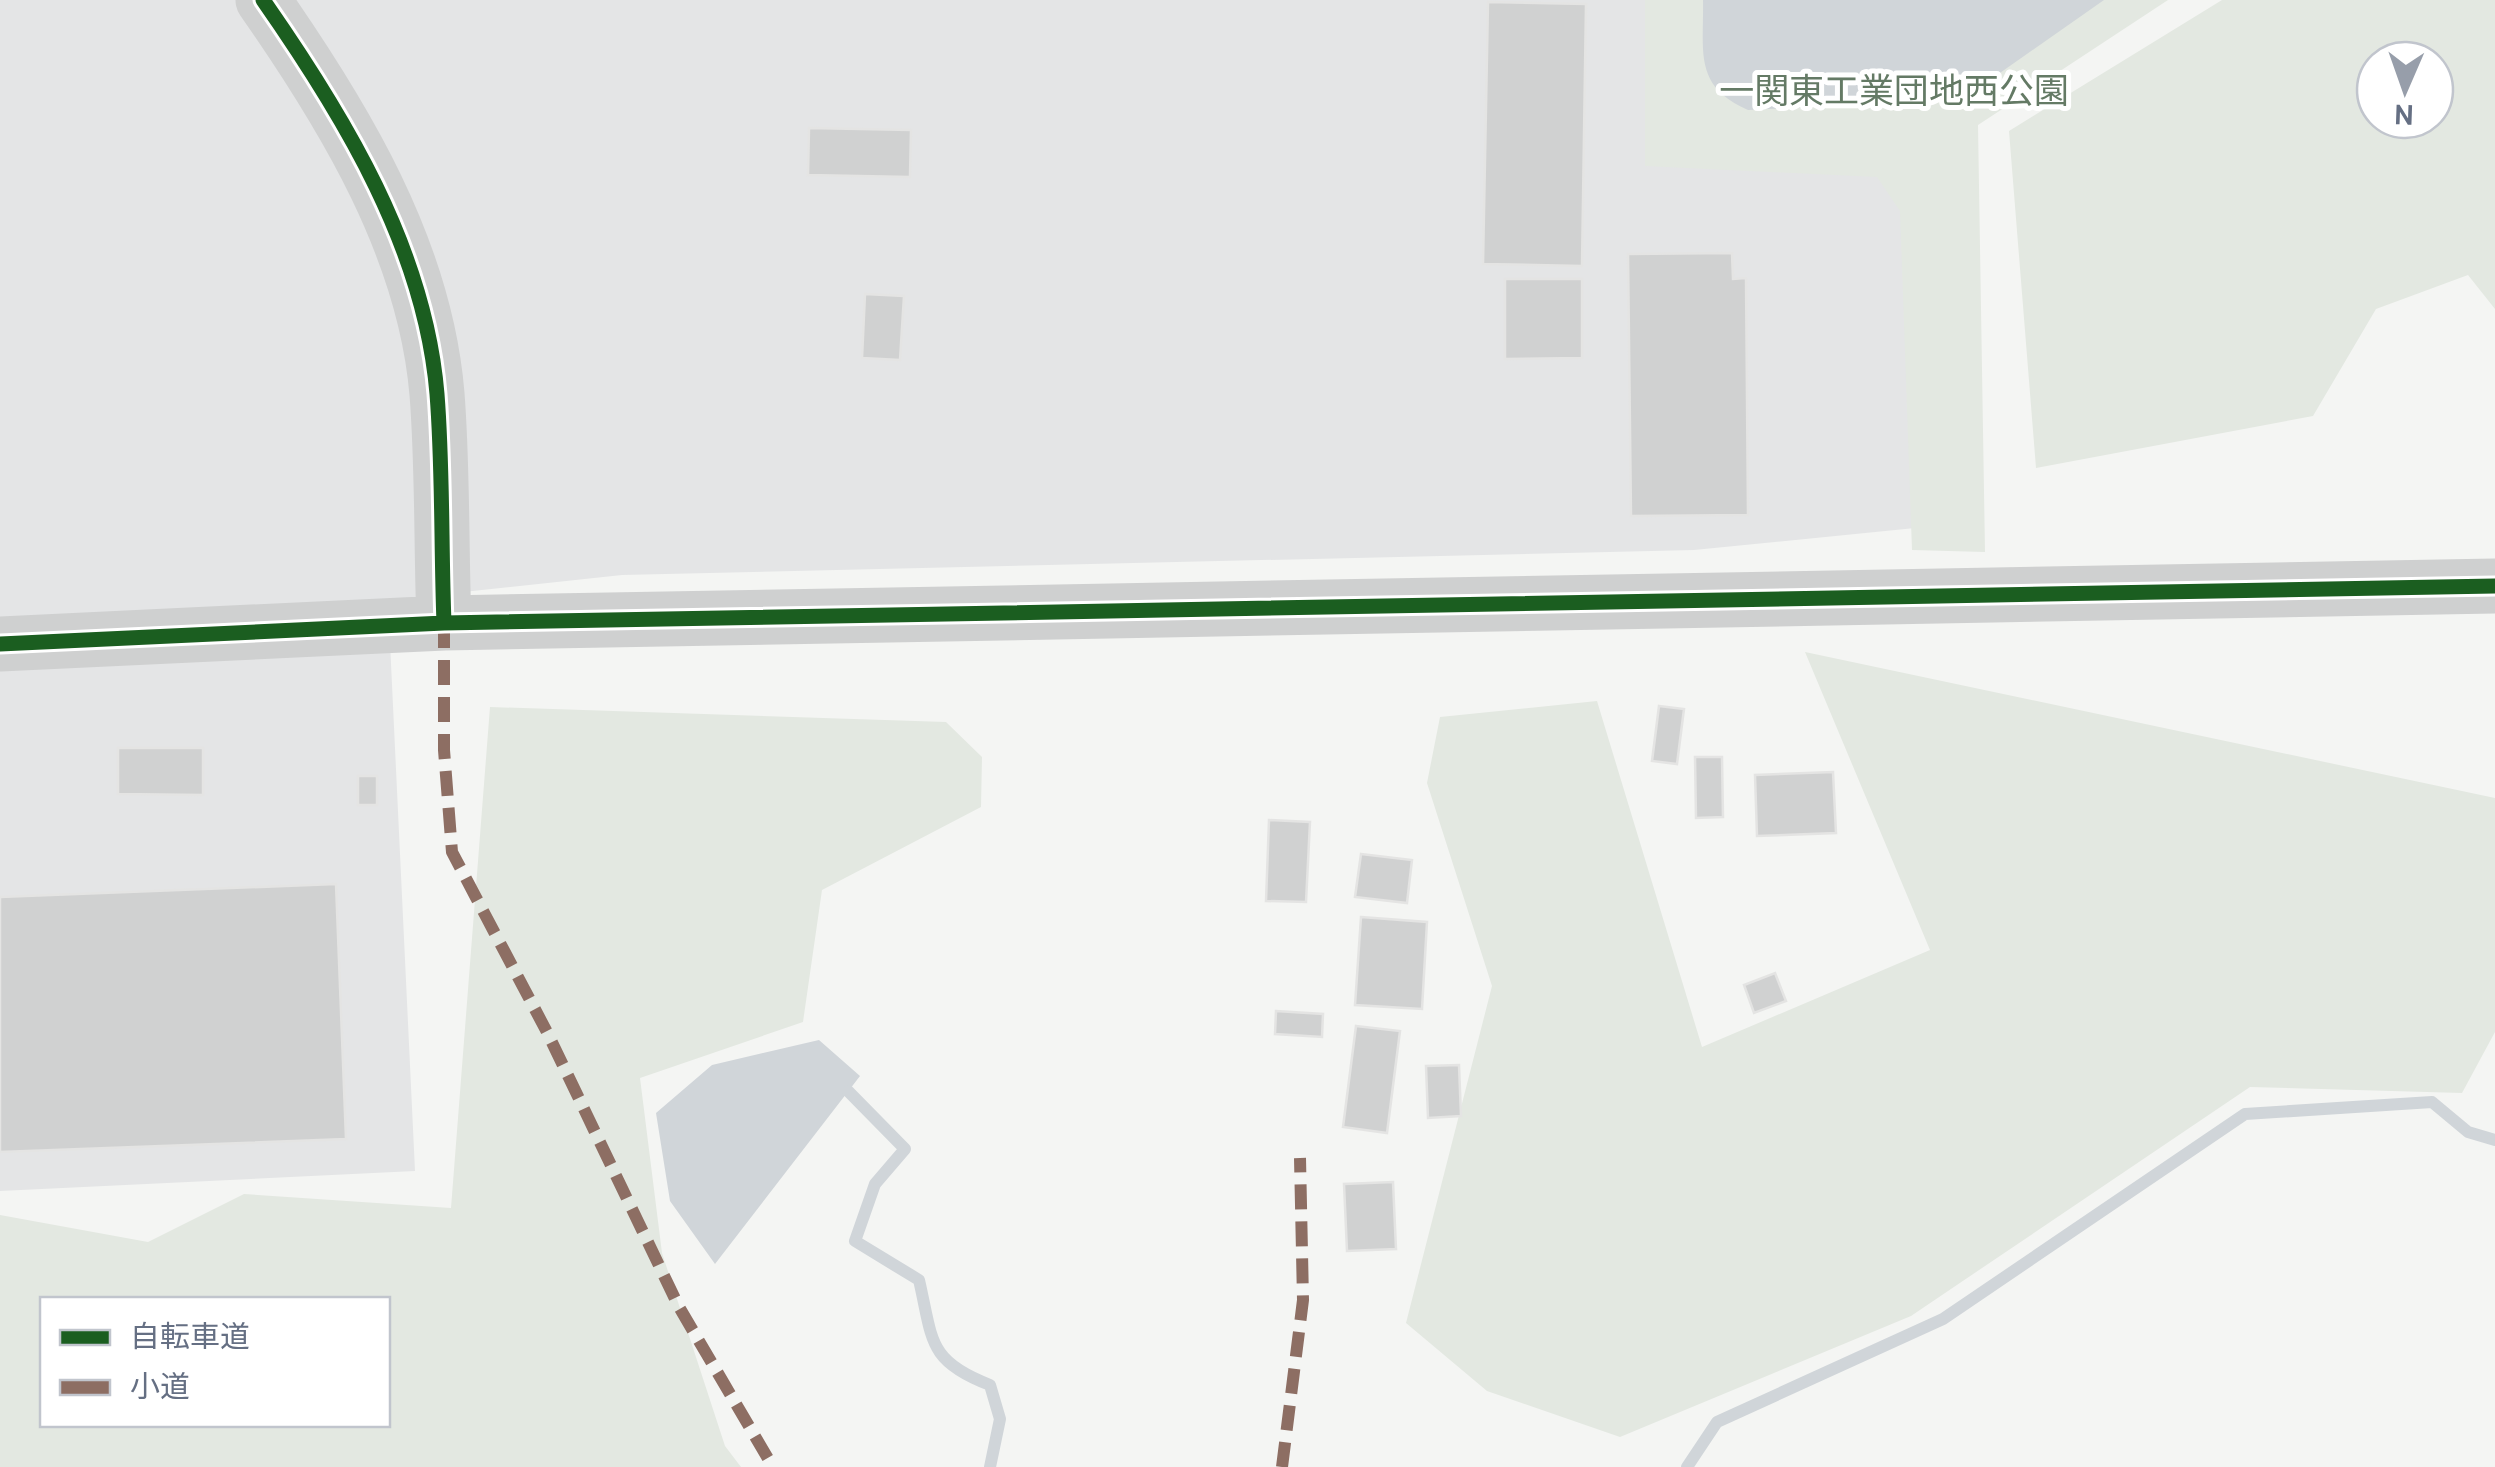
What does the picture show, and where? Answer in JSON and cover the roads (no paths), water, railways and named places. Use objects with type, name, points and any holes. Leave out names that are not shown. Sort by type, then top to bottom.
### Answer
[{"type":"street","points":[[263,0],[326,92],[377,188],[412,278],[437,390],[444,623]]},
{"type":"street","points":[[0,644],[444,623],[2495,586]]},
{"type":"waterway","points":[[848,1091],[905,1149],[875,1184],[855,1241],[919,1280],[936,1346],[954,1367],[990,1385],[1000,1419],[990,1467]]},
{"type":"waterway","points":[[1687,1467],[1717,1422],[1943,1319],[2245,1114],[2432,1102],[2468,1132],[2495,1140]]},
{"type":"park label","name":"一関東工業団地西公園","points":[[1894,90]]}]
